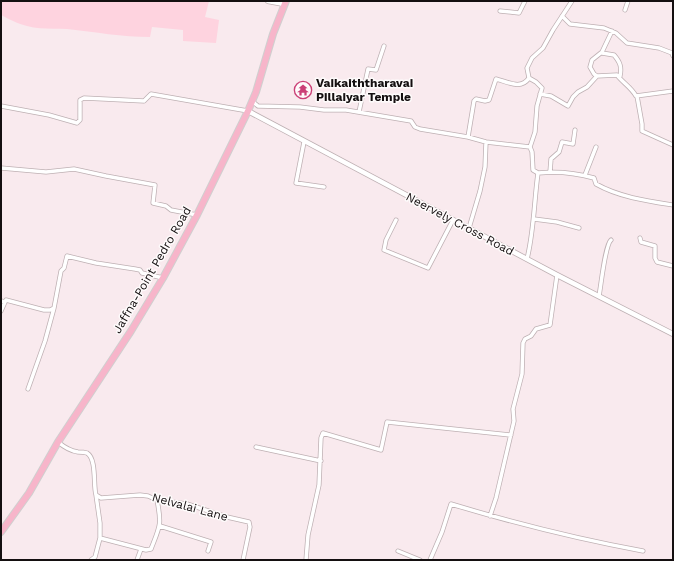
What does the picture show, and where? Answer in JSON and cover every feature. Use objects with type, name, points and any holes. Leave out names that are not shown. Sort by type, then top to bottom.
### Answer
[{"type":"main road","name":"Jaffna-Point Pedro Road","points":[[1,532],[29,493],[58,442],[131,331],[163,278],[197,215],[248,111],[273,34],[285,3]]},
{"type":"street","points":[[268,1],[285,3]]},
{"type":"street","points":[[500,11],[519,13],[525,1]]},
{"type":"street","points":[[468,137],[474,102],[476,99],[485,101],[489,100],[496,79],[520,85],[526,83],[529,78],[527,68],[532,58],[543,48],[572,1]]},
{"type":"street","points":[[625,10],[628,1]]},
{"type":"street","points":[[562,16],[570,24],[604,28],[616,32],[627,43],[659,48],[672,53],[673,56]]},
{"type":"street","points":[[597,76],[590,67],[592,60],[602,53],[612,31]]},
{"type":"street","points":[[359,112],[368,69],[376,70],[384,46]]},
{"type":"street","points":[[602,53],[614,55],[620,62],[621,72],[619,77]]},
{"type":"street","points":[[540,94],[551,96],[568,106],[573,97],[587,87],[597,76],[617,74],[637,96],[642,131],[673,145]]},
{"type":"street","points":[[529,78],[542,88],[537,106],[535,132],[530,147],[532,152],[533,170],[538,174],[550,172],[585,175],[594,178],[596,184],[605,189],[620,194],[673,205]]},
{"type":"street","points":[[637,96],[673,91]]},
{"type":"street","points":[[1,106],[49,115],[77,123],[80,120],[80,100],[84,98],[144,101],[151,94],[248,111]]},
{"type":"street","points":[[252,101],[258,106],[300,107],[359,112],[411,121],[415,127],[420,129],[468,137],[486,142],[530,147]]},
{"type":"street","name":"Neervely Cross Road","points":[[248,111],[557,275],[673,334]]},
{"type":"street","points":[[550,172],[551,159],[559,152],[562,142],[573,144],[575,130]]},
{"type":"street","points":[[304,142],[296,182],[324,188]]},
{"type":"street","points":[[469,228],[480,191],[485,167],[486,142]]},
{"type":"street","points":[[585,175],[596,147]]},
{"type":"street","points":[[1,168],[46,172],[74,169],[155,184],[153,203],[166,206],[171,210],[197,215]]},
{"type":"street","points":[[527,259],[532,238],[534,219],[533,209],[538,174]]},
{"type":"street","points":[[534,219],[557,222],[579,228]]},
{"type":"street","points":[[396,220],[386,240],[384,250],[428,268],[453,220]]},
{"type":"street","points":[[640,238],[641,242],[655,246],[655,258],[657,262],[673,266]]},
{"type":"street","points":[[599,296],[606,253],[611,240]]},
{"type":"street","points":[[28,389],[45,341],[54,308],[61,271],[64,268],[67,256],[96,263],[140,270],[142,273],[163,278]]},
{"type":"street","points":[[490,516],[496,498],[514,420],[513,409],[522,374],[523,342],[531,336],[536,329],[550,325],[557,275]]},
{"type":"street","points":[[1,311],[3,301],[6,300],[44,310],[54,308]]},
{"type":"street","points":[[306,560],[308,535],[319,485],[321,438],[323,433],[381,450],[387,422],[511,434]]},
{"type":"street","points":[[58,442],[66,448],[76,452],[88,454],[95,472],[100,538],[95,557],[92,560]]},
{"type":"street","points":[[256,447],[321,461]]},
{"type":"street","name":"Nelvalai Lane","points":[[96,495],[101,498],[140,495],[148,496],[157,500],[187,504],[227,517],[249,522],[250,527],[243,560]]},
{"type":"street","points":[[100,538],[146,550],[150,549],[160,526],[157,500]]},
{"type":"street","points":[[430,560],[442,532],[451,504],[490,516],[596,542],[643,551]]},
{"type":"street","points":[[160,526],[211,542],[208,551]]},
{"type":"street","points":[[137,560],[141,548]]},
{"type":"street","points":[[398,551],[420,560]]},
{"type":"shaded area","points":[[1,1],[209,1],[205,17],[219,20],[216,43],[183,41],[183,30],[152,27],[150,37],[140,37],[67,29],[32,27],[17,23],[1,15]]},
{"type":"place","name":"Vaikaiththaravai Pillaiyar Temple","points":[[303,90]]}]
